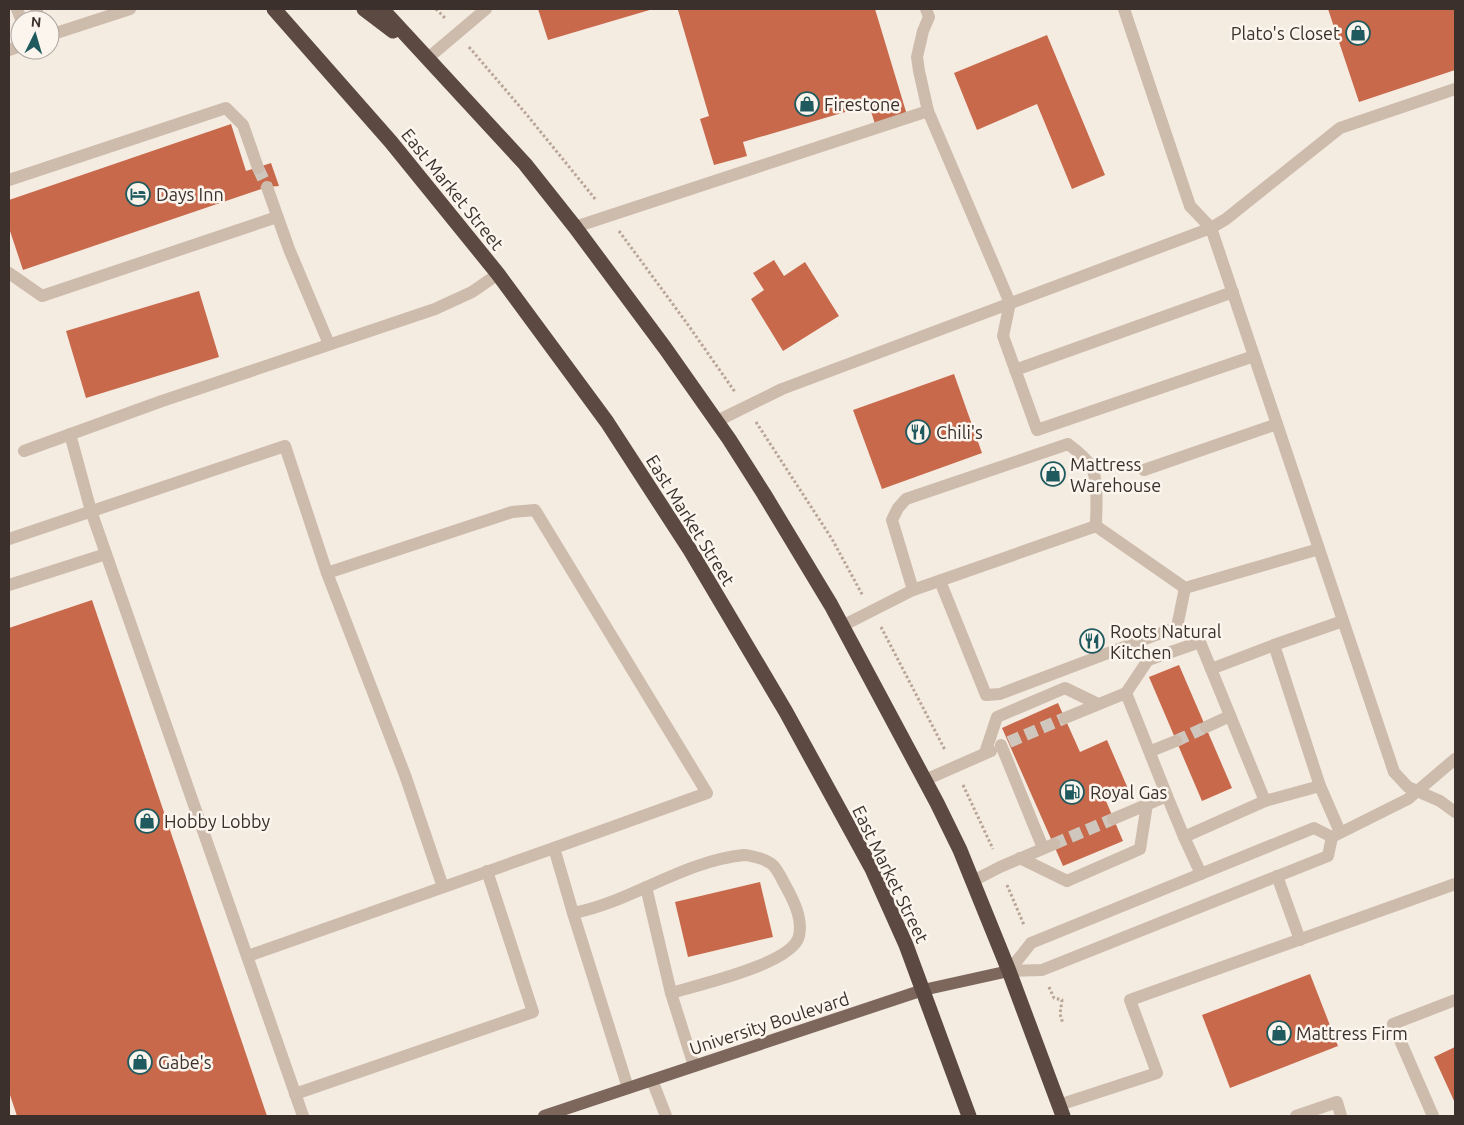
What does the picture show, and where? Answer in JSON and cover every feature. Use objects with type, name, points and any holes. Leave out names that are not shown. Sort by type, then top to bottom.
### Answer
[{"type":"highway","name":"East Market Street","points":[[274,9],[391,142],[498,274],[607,422],[690,550],[781,704],[872,869],[906,945],[969,1116]]},
{"type":"highway","points":[[364,9],[428,58]]},
{"type":"highway","points":[[382,9],[525,164],[575,227],[717,421],[764,494],[842,626],[925,780],[960,850],[1061,1111]]},
{"type":"main road","name":"University Boulevard","points":[[550,1115],[922,990],[1008,970]]},
{"type":"lane","points":[[60,31],[112,12],[130,9]]},
{"type":"lane","points":[[428,58],[486,9]]},
{"type":"lane","points":[[926,9],[928,17],[917,57],[928,111],[1010,303],[1003,336],[1037,430],[1254,356]]},
{"type":"lane","points":[[1124,9],[1190,206],[1211,228],[1394,772],[1403,783],[1440,800],[1455,812]]},
{"type":"lane","points":[[717,421],[782,389],[1211,228],[1226,219],[1340,128],[1455,89]]},
{"type":"lane","points":[[9,180],[226,108],[243,125],[258,168]]},
{"type":"lane","points":[[575,227],[928,111]]},
{"type":"lane","points":[[267,187],[289,249],[328,344]]},
{"type":"lane","points":[[9,273],[42,296],[277,216]]},
{"type":"lane","points":[[24,451],[328,344],[435,309],[472,292],[498,274]]},
{"type":"lane","points":[[1015,370],[1233,292]]},
{"type":"lane","points":[[1144,470],[1277,424]]},
{"type":"lane","points":[[70,434],[91,511],[303,1116]]},
{"type":"lane","points":[[913,590],[892,520],[898,508],[906,499],[1068,444],[1076,449],[1092,467],[1095,484],[1096,526]]},
{"type":"lane","points":[[9,539],[285,446],[327,573],[405,775],[443,887]]},
{"type":"lane","points":[[248,956],[707,793],[535,510],[512,512],[327,573]]},
{"type":"lane","points":[[842,626],[913,590],[1096,526]]},
{"type":"lane","points":[[1096,526],[1185,588]]},
{"type":"lane","points":[[1185,588],[1319,549]]},
{"type":"lane","points":[[9,584],[106,554]]},
{"type":"lane","points":[[940,581],[986,695],[1000,694],[1177,627],[1185,588]]},
{"type":"lane","points":[[1211,669],[1343,621]]},
{"type":"lane","points":[[1065,718],[1126,693],[1148,660],[1200,642],[1265,801]]},
{"type":"lane","points":[[1008,970],[1042,970],[1328,856],[1336,835],[1274,645]]},
{"type":"lane","points":[[985,754],[997,717],[1065,688],[1098,704]]},
{"type":"lane","points":[[1126,693],[1151,751],[1167,796],[1201,874]]},
{"type":"lane","points":[[1206,727],[1230,716]]},
{"type":"lane","points":[[1151,751],[1176,741]]},
{"type":"lane","points":[[925,780],[1005,744],[1048,846],[973,881]]},
{"type":"lane","points":[[1008,970],[1031,943],[1314,828],[1336,835],[1392,808],[1418,791],[1455,759]]},
{"type":"lane","points":[[1184,837],[1265,801],[1320,786]]},
{"type":"lane","points":[[1113,819],[1167,796]]},
{"type":"lane","points":[[1020,858],[1067,880],[1140,849],[1147,804]]},
{"type":"lane","points":[[554,848],[572,913],[628,1088]]},
{"type":"lane","points":[[572,913],[585,911],[676,873],[714,861],[746,855],[767,860],[776,867],[790,893],[800,919],[799,938],[787,953],[767,964],[671,993]]},
{"type":"lane","points":[[295,1094],[533,1012],[487,871]]},
{"type":"lane","points":[[1276,876],[1300,940]]},
{"type":"lane","points":[[1061,1111],[1156,1073],[1130,1000],[1455,884]]},
{"type":"lane","points":[[646,887],[671,993],[694,1066]]},
{"type":"lane","points":[[1433,1116],[1393,1024],[1455,1000]]},
{"type":"lane","points":[[652,1080],[666,1116]]},
{"type":"lane","points":[[1296,1116],[1337,1102],[1341,1116]]},
{"type":"path","points":[[436,9],[445,18]]},
{"type":"path","points":[[469,47],[589,192]]},
{"type":"path","points":[[628,243],[724,376]]},
{"type":"path","points":[[764,434],[832,539],[859,589]]},
{"type":"path","points":[[882,628],[941,742]]},
{"type":"path","points":[[970,799],[989,838]]},
{"type":"path","points":[[1010,892],[1025,927]]},
{"type":"path","points":[[1054,998],[1062,1000],[1060,1014],[1063,1024]]},
{"type":"building","points":[[538,9],[653,9],[548,40]]},
{"type":"building","points":[[875,9],[907,115],[875,124],[869,105],[743,142],[747,156],[714,165],[700,119],[709,116],[678,10]]},
{"type":"building","points":[[1328,9],[1455,9],[1455,70],[1359,102]]},
{"type":"building","points":[[1047,35],[1105,175],[1072,189],[1037,104],[977,130],[954,73]]},
{"type":"building","name":"Days Inn","points":[[231,124],[246,171],[271,163],[279,186],[267,187],[23,270],[9,228],[9,200]]},
{"type":"building","points":[[774,260],[784,276],[805,262],[839,316],[783,351],[751,299],[764,290],[753,273]]},
{"type":"building","points":[[199,291],[219,357],[86,398],[66,331]]},
{"type":"building","name":"Chili's","points":[[954,374],[982,453],[882,489],[853,410]]},
{"type":"building","points":[[92,600],[267,1116],[17,1116],[9,1092],[9,628]]},
{"type":"building","points":[[1179,665],[1232,788],[1202,801],[1149,677]]},
{"type":"building","points":[[1058,703],[1080,752],[1107,740],[1129,791],[1106,801],[1123,841],[1063,866],[1002,728]]},
{"type":"building","points":[[760,882],[773,937],[688,957],[675,902]]},
{"type":"building","points":[[1310,974],[1338,1046],[1230,1088],[1202,1015]]},
{"type":"building","points":[[1455,1047],[1455,1103],[1434,1057]]},
{"type":"tunnel","points":[[258,168],[267,187]]},
{"type":"tunnel","points":[[1009,742],[1065,718]]},
{"type":"tunnel","points":[[1176,741],[1206,727]]},
{"type":"tunnel","points":[[1054,844],[1113,819]]},
{"type":"place","name":"Plato's Closet","points":[[1358,33]]},
{"type":"place","name":"Firestone","points":[[807,104]]},
{"type":"place","name":"Days Inn","points":[[138,194]]},
{"type":"place","name":"Chili's","points":[[918,432]]},
{"type":"place","name":"Mattress Warehouse","points":[[1053,474]]},
{"type":"place","name":"Roots Natural Kitchen","points":[[1092,641]]},
{"type":"place","name":"Royal Gas","points":[[1072,792]]},
{"type":"place","name":"Hobby Lobby","points":[[147,821]]},
{"type":"place","name":"Mattress Firm","points":[[1279,1033]]},
{"type":"place","name":"Gabe's","points":[[140,1062]]}]
